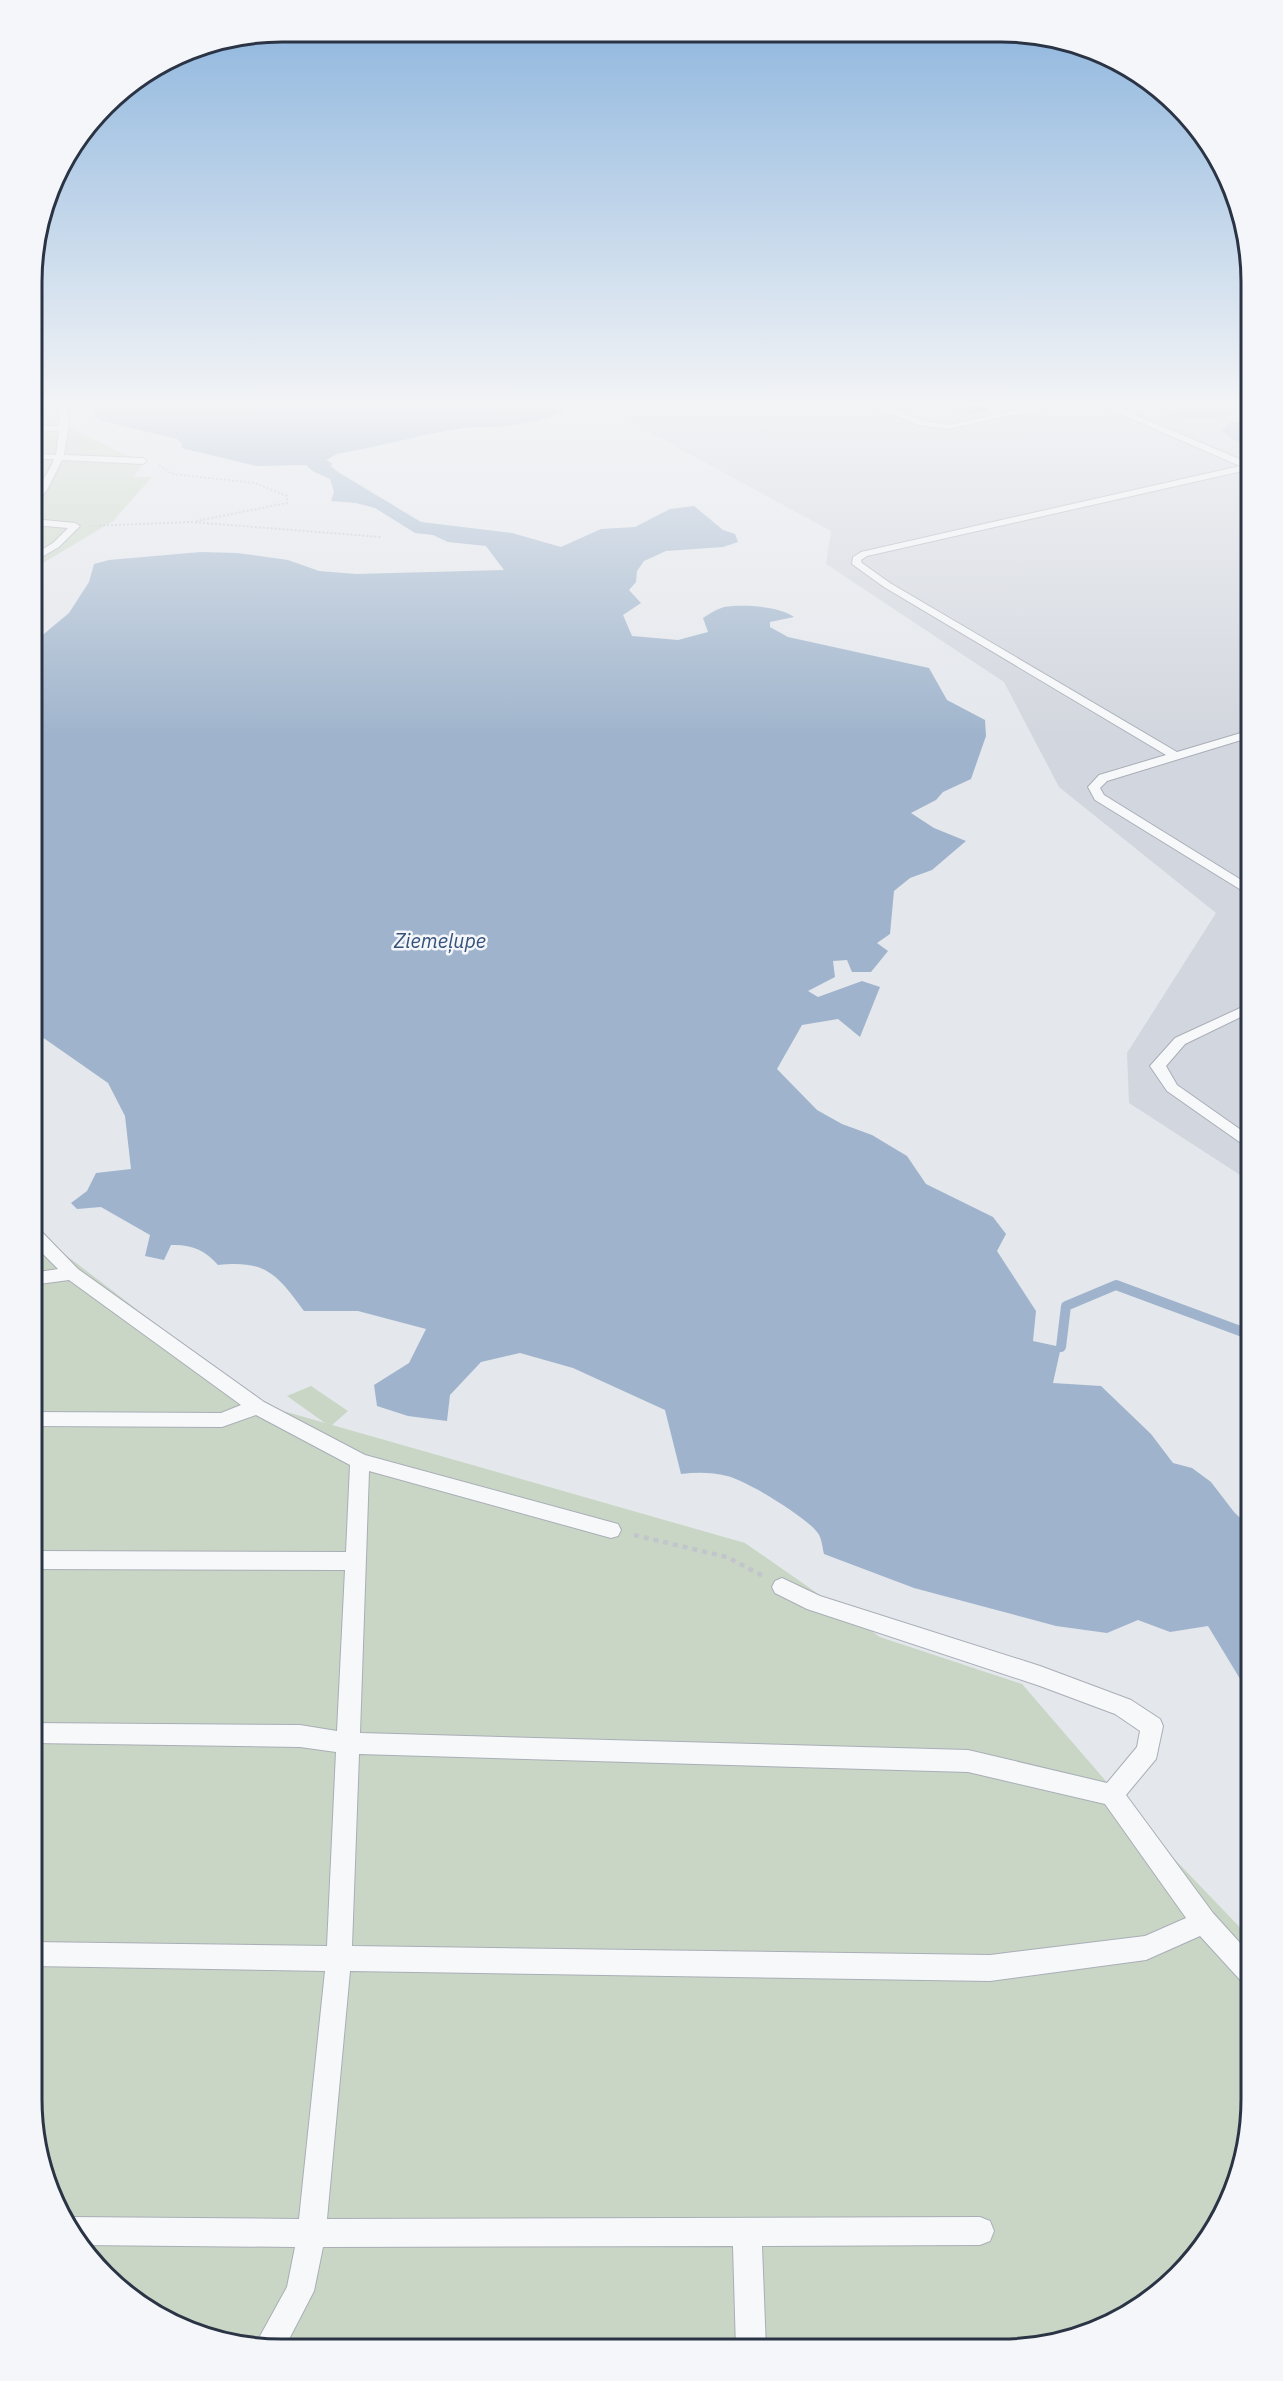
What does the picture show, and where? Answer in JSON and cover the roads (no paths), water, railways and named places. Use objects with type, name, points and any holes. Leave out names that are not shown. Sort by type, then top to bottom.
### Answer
[{"type":"lane","points":[[1046,513],[864,554],[856,559],[857,564],[887,585],[1177,757]]},
{"type":"lane","points":[[42,523],[75,526],[56,545],[42,553]]},
{"type":"lane","points":[[1241,736],[1103,778],[1094,787],[1099,797],[1241,886]]},
{"type":"lane","points":[[1241,1012],[1180,1041],[1158,1066],[1172,1088],[1241,1138]]},
{"type":"lane","points":[[42,1241],[72,1273],[257,1407],[360,1461],[611,1530]]},
{"type":"lane","points":[[42,1278],[72,1273]]},
{"type":"lane","points":[[42,1419],[222,1420],[257,1407]]},
{"type":"lane","points":[[274,2338],[300,2292],[312,2233],[339,1958],[360,1461]]},
{"type":"lane","points":[[42,1560],[356,1561]]},
{"type":"lane","points":[[782,1587],[814,1603],[1040,1676],[1123,1707],[1152,1726],[1148,1751],[1112,1795]]},
{"type":"lane","points":[[42,1733],[300,1736],[349,1743],[968,1761],[1112,1795],[1204,1922],[1241,1962]]},
{"type":"lane","points":[[42,1954],[990,1968],[1146,1948],[1204,1922]]},
{"type":"lane","points":[[81,2231],[312,2233],[980,2231]]},
{"type":"lane","points":[[747,2231],[752,2339]]},
{"type":"water","name":"Ziemeļupe","points":[[383,513],[406,513],[421,522],[512,533],[561,547],[601,529],[635,527],[662,513],[703,513],[723,530],[735,534],[738,542],[723,547],[666,551],[644,561],[637,571],[636,582],[629,590],[641,603],[623,615],[632,636],[678,640],[708,632],[703,618],[724,607],[750,606],[780,610],[794,617],[770,622],[770,627],[788,637],[929,668],[947,700],[985,720],[986,736],[971,779],[943,792],[936,800],[911,813],[934,828],[966,841],[932,870],[910,878],[894,891],[890,934],[877,943],[888,951],[871,972],[852,972],[847,960],[833,961],[835,977],[808,991],[818,997],[862,981],[880,987],[860,1037],[838,1019],[802,1025],[777,1069],[817,1110],[842,1124],[872,1135],[907,1156],[926,1184],[993,1217],[1006,1234],[997,1251],[1036,1311],[1033,1341],[1061,1347],[1053,1383],[1101,1386],[1151,1434],[1173,1463],[1192,1468],[1211,1482],[1241,1519],[1241,1680],[1208,1626],[1170,1632],[1138,1620],[1107,1633],[1056,1626],[914,1588],[824,1554],[820,1537],[811,1525],[761,1492],[736,1479],[721,1475],[681,1474],[665,1410],[573,1368],[520,1353],[481,1362],[450,1395],[447,1421],[408,1416],[377,1406],[374,1385],[409,1363],[426,1329],[358,1311],[304,1311],[278,1279],[269,1272],[248,1265],[218,1265],[208,1255],[191,1247],[171,1245],[164,1260],[145,1256],[150,1235],[101,1207],[77,1209],[71,1203],[87,1191],[96,1173],[131,1169],[125,1116],[108,1083],[42,1038],[42,636],[69,613],[89,582],[94,564],[109,560],[201,552],[237,553],[288,560],[319,571],[356,574],[504,570],[486,546],[448,542],[433,535],[415,533]]},
{"type":"waterway","points":[[1061,1347],[1066,1306],[1116,1285],[1241,1331]]}]
